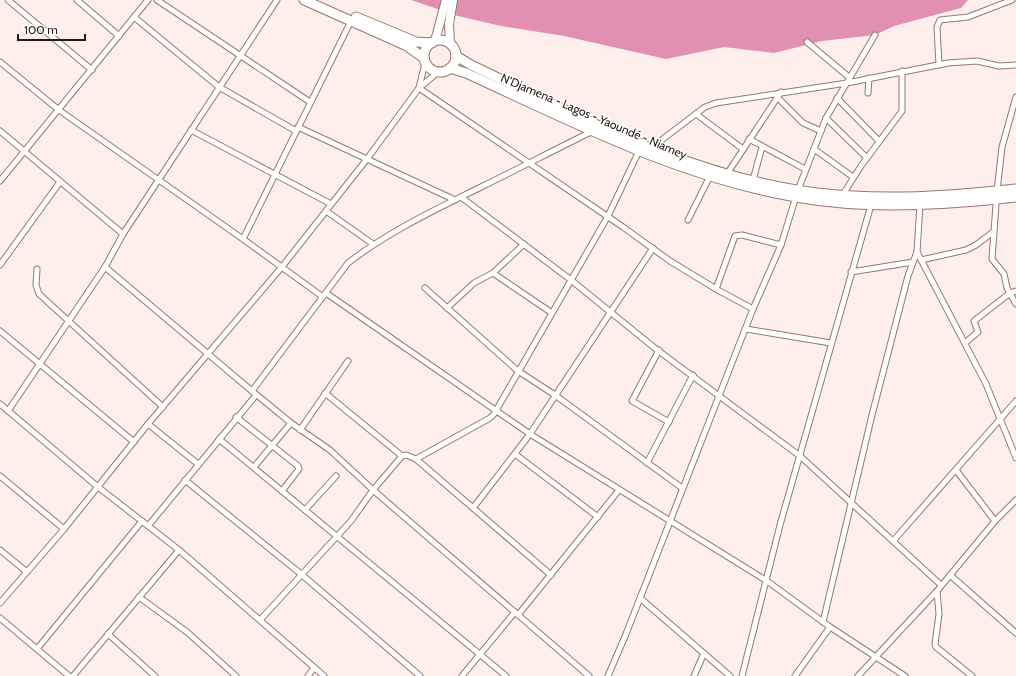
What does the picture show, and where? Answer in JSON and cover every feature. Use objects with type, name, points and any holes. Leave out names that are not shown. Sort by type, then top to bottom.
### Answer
[{"type":"highway","points":[[304,0],[407,46],[424,60],[432,70],[438,72],[450,68],[454,63],[456,56],[454,50],[450,44],[444,41],[416,42],[317,0]]},
{"type":"highway","points":[[424,60],[425,50],[433,42]]},
{"type":"highway","name":"N'Djamena - Lagos - Yaoundé - Niamey","points":[[456,56],[478,69],[651,148],[727,174],[753,180],[797,194],[927,198],[997,195],[1016,197]]},
{"type":"highway","name":"N'Djamena - Lagos - Yaoundé - Niamey","points":[[450,68],[466,73],[639,151],[710,176],[797,194],[871,205],[920,205],[997,195],[1016,189]]},
{"type":"main road","points":[[433,42],[446,0]]},
{"type":"main road","points":[[450,44],[449,24],[453,0]]},
{"type":"street","points":[[8,0],[92,70]]},
{"type":"street","points":[[77,0],[119,36]]},
{"type":"street","points":[[0,181],[148,0]]},
{"type":"street","points":[[157,0],[310,102]]},
{"type":"street","points":[[8,410],[105,267],[123,234],[277,0]]},
{"type":"street","points":[[939,65],[937,26],[940,20],[968,17],[1012,0]]},
{"type":"street","points":[[134,17],[219,87],[297,129],[367,159],[455,200]]},
{"type":"street","points":[[243,239],[351,21]]},
{"type":"street","points":[[608,676],[753,309],[782,245],[805,169],[826,118],[875,35]]},
{"type":"street","points":[[807,42],[848,80]]},
{"type":"street","points":[[419,88],[424,60]]},
{"type":"street","points":[[651,148],[704,107],[716,102],[848,80],[869,78],[939,65],[977,61],[1000,66],[1016,65]]},
{"type":"street","points":[[0,62],[59,110],[158,181],[243,239],[281,268],[324,295],[530,434],[669,522],[767,581],[830,627],[875,656],[895,674],[905,676]]},
{"type":"street","points":[[842,196],[879,141],[902,111],[904,106],[902,71]]},
{"type":"street","points":[[0,603],[64,529],[148,424],[281,268],[367,159],[419,88],[438,72]]},
{"type":"street","points":[[868,93],[869,78]]},
{"type":"street","points":[[419,88],[653,248],[716,289],[753,309]]},
{"type":"street","points":[[727,174],[781,92]]},
{"type":"street","points":[[777,97],[802,123],[821,131]]},
{"type":"street","points":[[1016,97],[1002,147],[993,232],[992,259],[1004,274],[1007,288],[1013,292],[1016,304]]},
{"type":"street","points":[[837,98],[879,141]]},
{"type":"street","points":[[696,114],[743,149]]},
{"type":"street","points":[[826,118],[867,158]]},
{"type":"street","points":[[191,130],[331,204]]},
{"type":"street","points":[[0,131],[24,153],[123,234]]},
{"type":"street","points":[[148,526],[236,417],[348,264],[373,244],[528,162],[594,131]]},
{"type":"street","points":[[749,139],[805,169]]},
{"type":"street","points":[[753,180],[762,147]]},
{"type":"street","points":[[814,149],[853,178]]},
{"type":"street","points":[[416,459],[490,418],[496,410],[608,216],[639,151]]},
{"type":"street","points":[[688,220],[710,176]]},
{"type":"street","points":[[0,265],[60,182]]},
{"type":"street","points":[[461,197],[572,280],[659,350],[800,456],[894,540],[941,585]]},
{"type":"street","points":[[742,676],[800,456],[871,205]]},
{"type":"street","points":[[823,622],[851,503],[913,262],[917,252],[920,205]]},
{"type":"street","points":[[326,211],[373,244]]},
{"type":"street","points":[[922,260],[966,250],[976,245],[993,232]]},
{"type":"street","points":[[716,289],[737,234],[782,245]]},
{"type":"street","points":[[447,308],[474,282],[493,273],[524,244]]},
{"type":"street","points":[[473,508],[530,434],[653,248]]},
{"type":"street","points":[[917,252],[966,343],[1001,418],[1016,458]]},
{"type":"street","points":[[851,272],[913,262]]},
{"type":"street","points":[[105,267],[254,393],[300,430],[330,450],[373,490],[589,676]]},
{"type":"street","points":[[37,269],[36,285],[39,294],[163,407]]},
{"type":"street","points":[[493,273],[552,313]]},
{"type":"street","points":[[425,288],[518,371],[555,395],[682,488]]},
{"type":"street","points":[[966,343],[978,332],[974,321],[1013,292]]},
{"type":"street","points":[[746,329],[831,343]]},
{"type":"street","points":[[0,331],[38,365],[134,442]]},
{"type":"street","points":[[659,350],[632,401],[669,422]]},
{"type":"street","points":[[300,430],[348,361]]},
{"type":"street","points":[[647,463],[693,375]]},
{"type":"street","points":[[325,393],[402,456],[406,455],[416,459],[550,575]]},
{"type":"street","points":[[894,540],[1016,401]]},
{"type":"street","points":[[0,404],[98,487],[179,550],[324,676]]},
{"type":"street","points":[[236,417],[298,466],[299,469],[282,491]]},
{"type":"street","points":[[254,467],[274,446],[291,423]]},
{"type":"street","points":[[148,424],[198,464]]},
{"type":"street","points":[[219,438],[506,676]]},
{"type":"street","points":[[515,454],[598,517]]},
{"type":"street","points":[[260,620],[351,521],[373,490],[402,456]]},
{"type":"street","points":[[956,470],[995,521]]},
{"type":"street","points":[[0,476],[64,529]]},
{"type":"street","points":[[305,510],[336,476]]},
{"type":"street","points":[[185,480],[301,574],[420,676]]},
{"type":"street","points":[[462,676],[550,575],[619,490]]},
{"type":"street","points":[[858,676],[937,591],[995,521],[1016,500]]},
{"type":"street","points":[[37,649],[142,521]]},
{"type":"street","points":[[0,550],[27,572]]},
{"type":"street","points":[[72,676],[179,550]]},
{"type":"street","points":[[950,575],[1016,633]]},
{"type":"street","points":[[937,591],[939,614],[935,644],[936,647],[972,676]]},
{"type":"street","points":[[140,597],[186,632],[236,676]]},
{"type":"street","points":[[640,598],[730,676]]},
{"type":"street","points":[[0,618],[69,676]]},
{"type":"street","points":[[795,676],[830,627]]},
{"type":"street","points":[[108,634],[155,676]]},
{"type":"street","points":[[694,676],[704,653]]},
{"type":"street","points":[[308,676],[314,668]]},
{"type":"shaded area","points":[[411,0],[968,0],[961,8],[894,26],[875,35],[822,41],[774,53],[724,47],[666,59],[564,36],[501,26],[458,16]]}]
